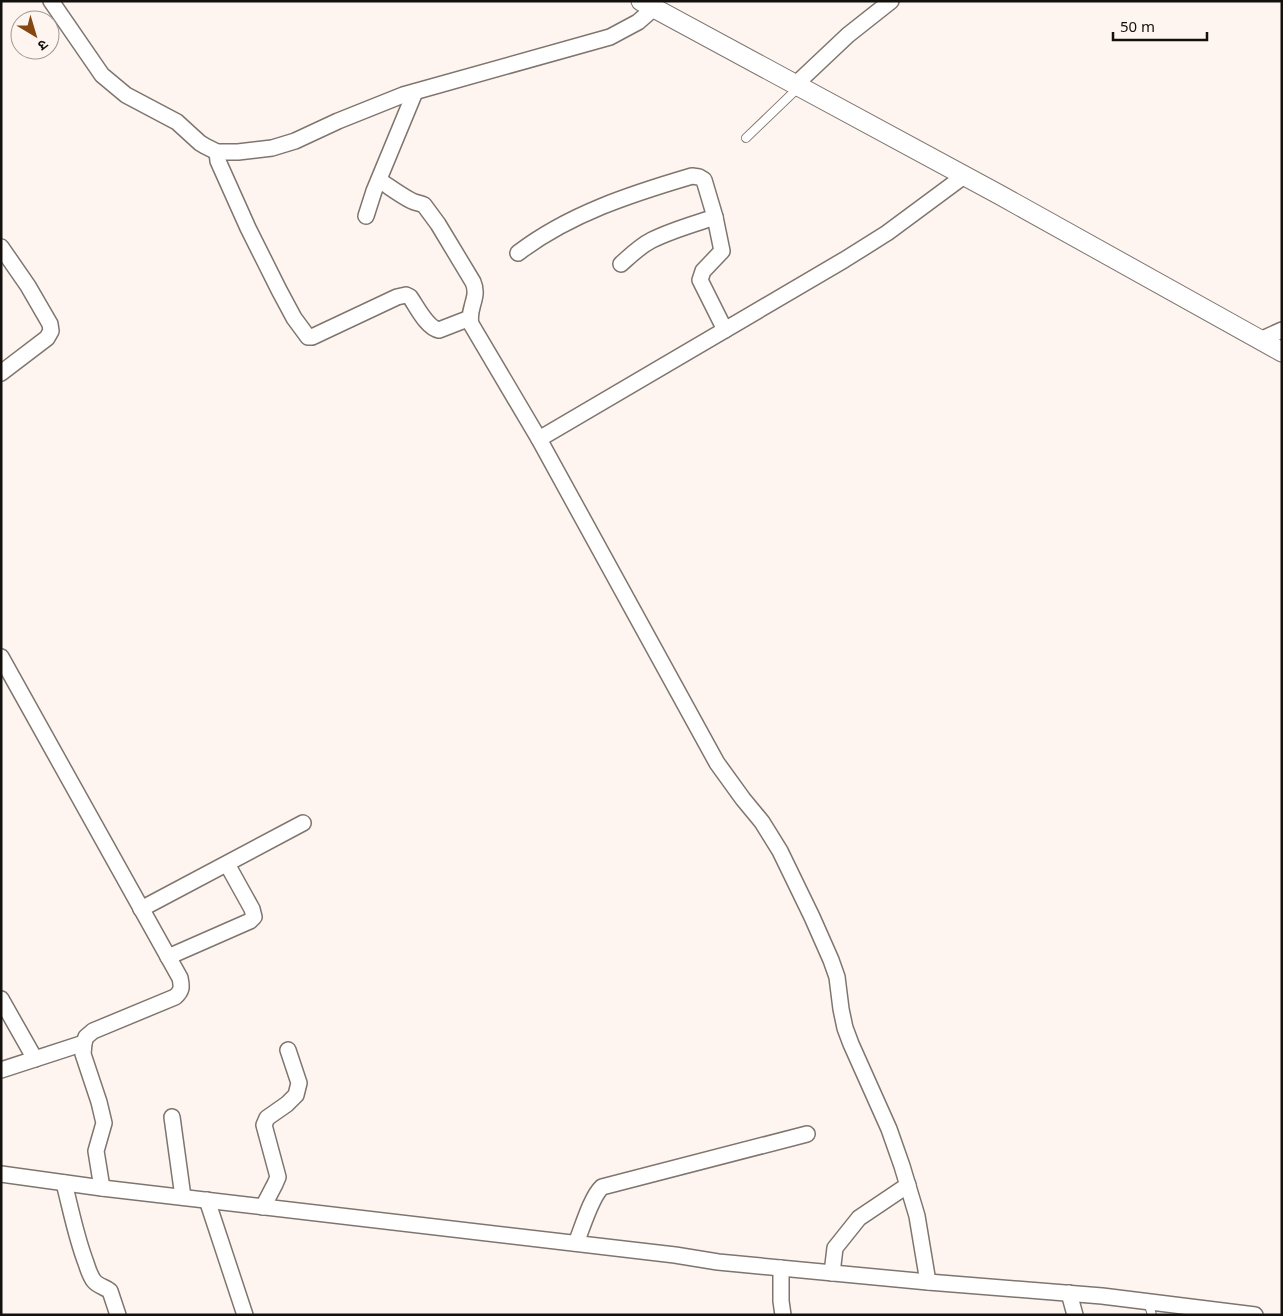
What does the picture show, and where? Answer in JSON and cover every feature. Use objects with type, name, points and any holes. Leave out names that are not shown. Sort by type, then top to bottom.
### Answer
[{"type":"street","points":[[51,1],[102,75],[126,95],[177,122],[205,146],[217,152],[238,152],[272,148],[295,141],[338,121],[403,95],[610,37],[638,22],[647,5],[964,176],[1282,352]]},
{"type":"street","points":[[797,86],[822,58],[891,1]]},
{"type":"street","points":[[366,216],[415,92]]},
{"type":"street","points":[[217,152],[218,161],[248,228],[294,318],[308,337],[312,337],[397,297],[406,295],[410,297],[429,325],[435,330],[470,318]]},
{"type":"street","points":[[518,253],[528,245],[578,216],[643,191],[692,176],[699,177],[704,180],[715,217],[722,251],[703,271],[700,280],[725,330]]},
{"type":"street","points":[[539,439],[844,260],[880,237],[964,176]]},
{"type":"street","points":[[379,180],[414,202],[424,205],[438,224],[473,282],[476,289],[470,318],[471,324],[539,439],[717,763],[762,822],[780,851],[812,917],[837,977],[845,1028],[889,1129],[908,1184],[917,1216],[928,1282]]},
{"type":"street","points":[[621,264],[634,252],[651,241],[676,230],[715,217]]},
{"type":"street","points":[[1,247],[28,286],[50,324],[51,331],[47,338],[1,373]]},
{"type":"street","points":[[1260,340],[1282,330]]},
{"type":"street","points":[[1,657],[180,978],[182,985],[180,993],[175,997],[93,1031],[86,1037],[83,1054],[104,1123],[96,1152],[102,1188]]},
{"type":"street","points":[[141,909],[303,823]]},
{"type":"street","points":[[168,957],[250,921],[254,917],[252,909],[227,864]]},
{"type":"street","points":[[1,999],[34,1059]]},
{"type":"street","points":[[1,1070],[84,1043]]},
{"type":"street","points":[[264,1206],[278,1177],[264,1125],[267,1118],[296,1095],[299,1083],[288,1050]]},
{"type":"street","points":[[172,1117],[183,1197]]},
{"type":"street","points":[[576,1243],[594,1199],[602,1188],[807,1134]]},
{"type":"street","points":[[1,1174],[102,1188],[675,1255],[718,1262],[1069,1293],[1150,1308],[1255,1315]]},
{"type":"street","points":[[64,1183],[81,1251],[87,1266],[95,1282],[110,1291],[118,1315]]},
{"type":"street","points":[[832,1273],[835,1248],[859,1218],[908,1184]]},
{"type":"street","points":[[207,1200],[245,1315]]},
{"type":"street","points":[[781,1268],[783,1315]]},
{"type":"street","points":[[1069,1293],[1075,1315]]},
{"type":"lane","points":[[746,138],[797,86]]}]
